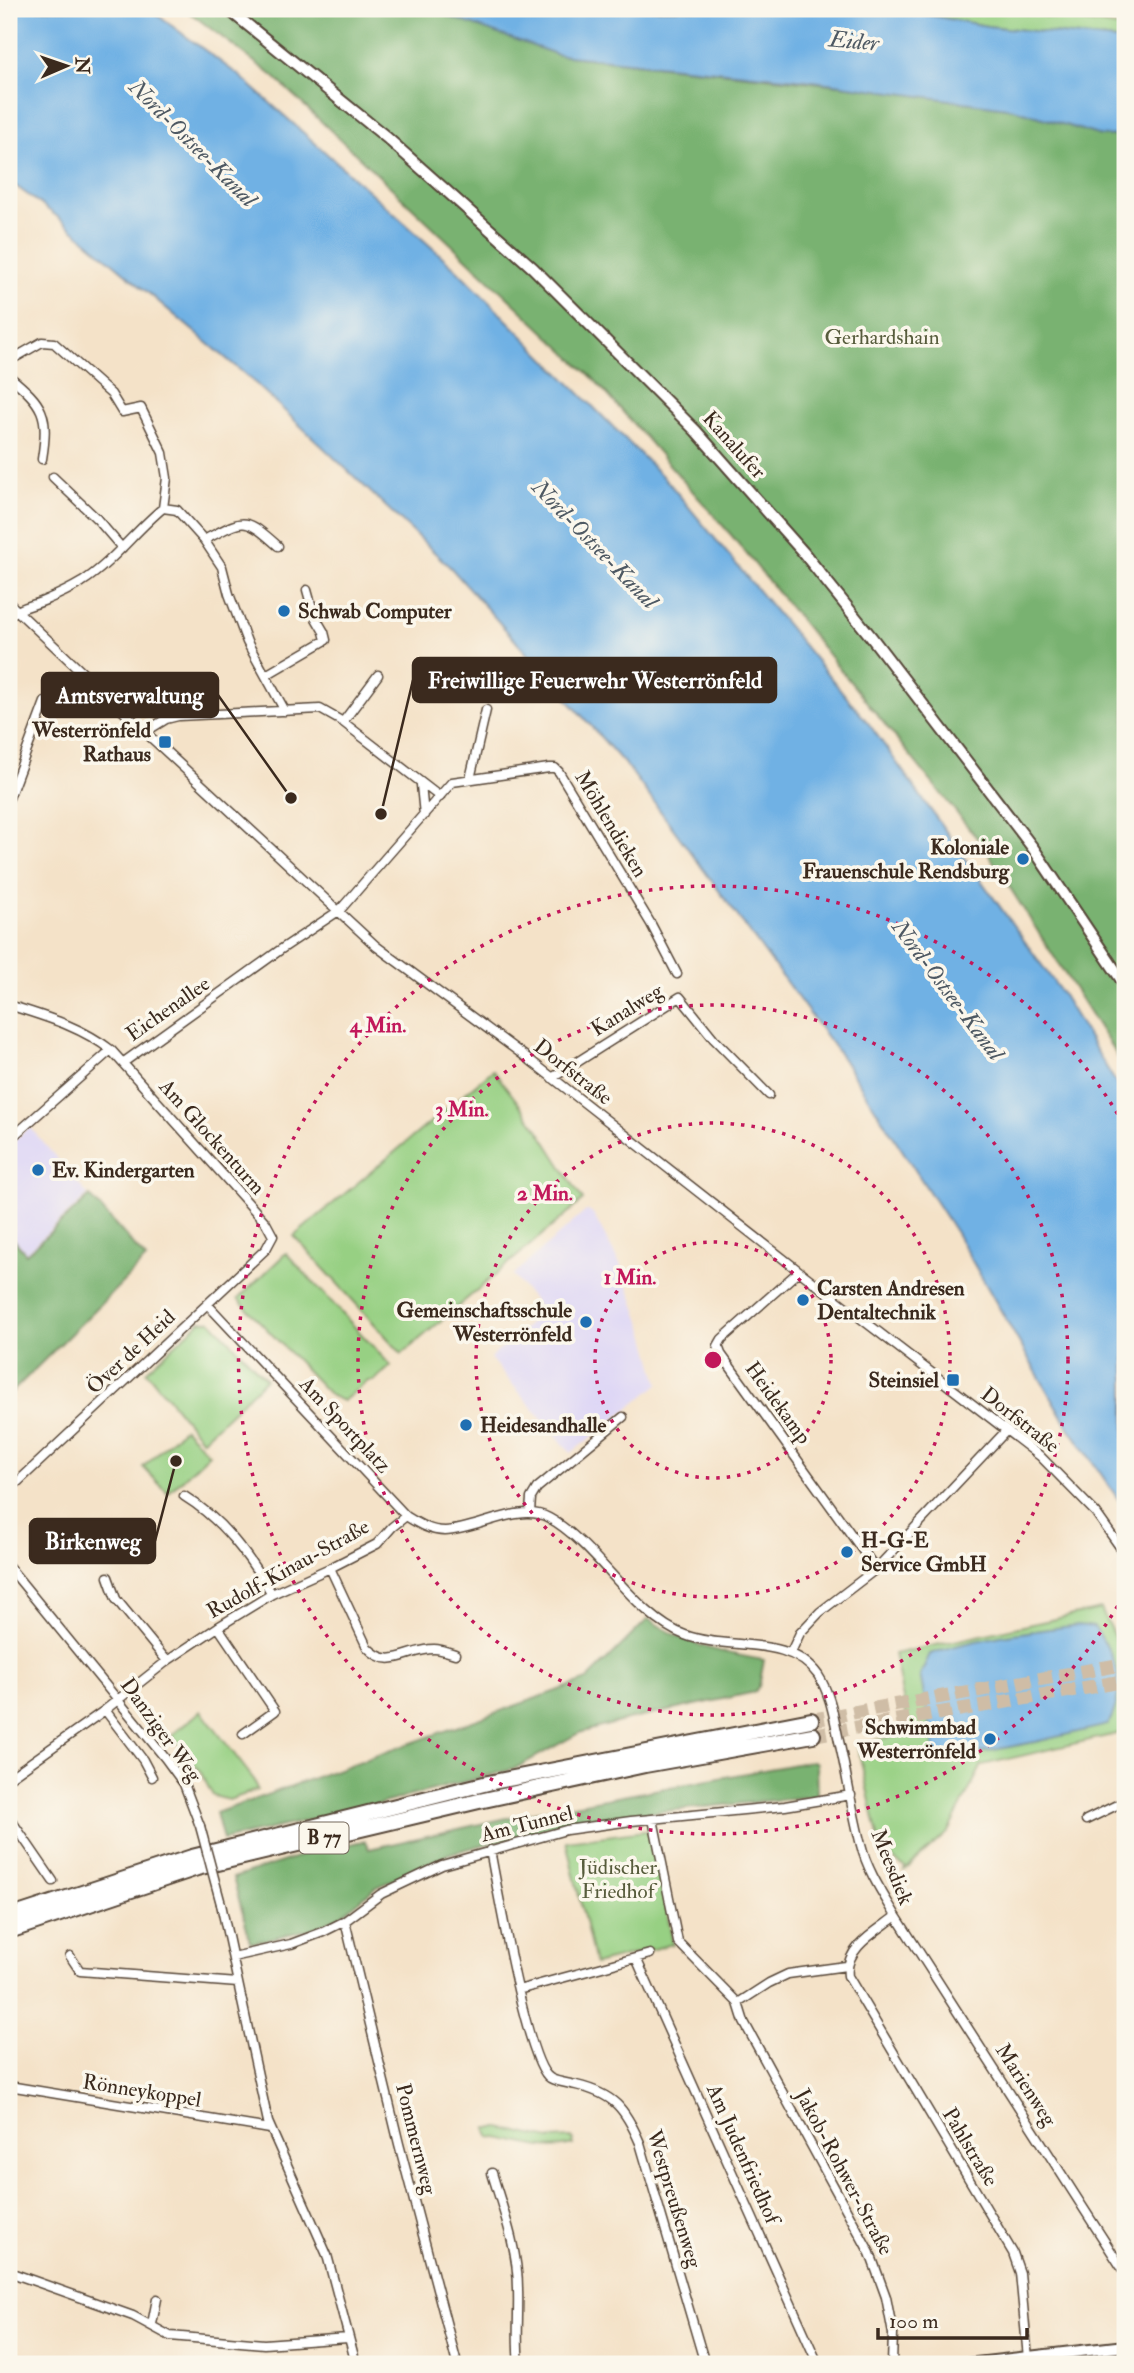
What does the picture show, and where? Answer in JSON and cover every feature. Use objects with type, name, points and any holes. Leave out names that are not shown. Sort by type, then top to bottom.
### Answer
[{"type":"highway","name":"B 77","points":[[9,1917],[192,1857],[488,1783],[811,1720]]},
{"type":"highway","name":"B 77","points":[[9,1931],[197,1868],[479,1801],[645,1765],[813,1735]]},
{"type":"street","name":"Kanalufer","points":[[228,9],[386,137],[533,268],[696,431],[794,542],[872,638],[1033,848],[1125,985]]},
{"type":"street","points":[[9,361],[42,342],[54,343],[111,394],[122,412],[141,408],[163,453],[167,478],[163,508]]},
{"type":"street","points":[[9,376],[33,396],[42,411],[47,429],[43,459]]},
{"type":"street","points":[[53,477],[97,519],[122,548]]},
{"type":"street","points":[[9,616],[17,609],[47,600],[83,581],[163,508],[177,509],[204,540],[222,567],[247,642],[285,711]]},
{"type":"street","points":[[204,540],[236,524],[250,524],[278,547]]},
{"type":"street","points":[[266,674],[326,640],[314,615],[307,590]]},
{"type":"street","name":"Dorfstraße","points":[[9,603],[376,946],[552,1078],[1050,1465],[1096,1513],[1125,1554]]},
{"type":"street","points":[[343,722],[378,675]]},
{"type":"street","points":[[9,798],[45,702]]},
{"type":"street","points":[[145,732],[166,719],[178,716],[320,709],[343,722],[421,785],[440,797]]},
{"type":"street","points":[[470,779],[486,710]]},
{"type":"street","name":"Möhlendieken","points":[[424,815],[452,782],[555,768],[651,924],[677,974]]},
{"type":"street","points":[[421,785],[424,815]]},
{"type":"street","name":"Eichenallee","points":[[9,1005],[73,1026],[93,1036],[124,1062],[279,950],[340,910],[424,815]]},
{"type":"street","name":"Kanalweg","points":[[552,1078],[680,997],[714,1039],[769,1095]]},
{"type":"street","points":[[9,1140],[111,1050]]},
{"type":"street","name":"Am Glockenturm","points":[[124,1062],[160,1106],[266,1223],[273,1236]]},
{"type":"street","name":"Över de Heid","points":[[9,1490],[266,1250],[273,1236]]},
{"type":"street","name":"Heidekamp","points":[[799,1272],[722,1339],[718,1346],[721,1354],[876,1569]]},
{"type":"street","name":"Am Sportplatz","points":[[208,1305],[406,1517],[425,1528],[445,1531],[530,1512]]},
{"type":"street","points":[[623,1417],[537,1488],[531,1498],[530,1512],[546,1516],[568,1530],[651,1614],[682,1634],[708,1642],[791,1652],[800,1633],[820,1612],[876,1569],[1006,1431]]},
{"type":"street","points":[[184,1496],[206,1510],[246,1552],[272,1594]]},
{"type":"street","name":"Rudolf-Kinau-Straße","points":[[9,1778],[119,1700],[167,1661],[218,1627],[272,1594],[377,1544],[392,1527],[406,1517]]},
{"type":"street","name":"Danziger Weg","points":[[9,1567],[119,1700],[184,1784],[200,1826],[221,1904],[270,2129],[327,2255],[356,2364]]},
{"type":"street","points":[[330,1568],[367,1647],[375,1656],[387,1660],[434,1649],[455,1654]]},
{"type":"street","points":[[108,1577],[116,1600],[167,1661]]},
{"type":"street","points":[[218,1627],[275,1711],[243,1734]]},
{"type":"street","name":"Meesdiek","points":[[791,1652],[817,1674],[830,1699],[861,1847],[873,1875],[897,1916],[851,1953],[846,1966]]},
{"type":"street","points":[[105,1710],[143,1760],[152,1777]]},
{"type":"street","name":"Am Tunnel","points":[[233,1957],[291,1944],[323,1932],[345,1921],[381,1894],[442,1865],[566,1830],[785,1806],[851,1795]]},
{"type":"street","points":[[1086,1820],[1125,1801]]},
{"type":"street","points":[[9,1817],[52,1881]]},
{"type":"street","name":"Jakob-Rohwer-Straße","points":[[653,1819],[678,1942],[738,2003],[744,2022],[870,2253],[886,2297],[891,2322],[892,2364]]},
{"type":"street","name":"Westpreußenweg","points":[[490,1850],[518,1990],[541,2067],[549,2078],[598,2091],[617,2103],[629,2117],[640,2143],[705,2364]]},
{"type":"street","name":"Marienweg","points":[[897,1916],[1125,2273]]},
{"type":"street","name":"Pommernweg","points":[[345,1921],[399,2144],[457,2364]]},
{"type":"street","points":[[518,1990],[650,1954]]},
{"type":"street","points":[[70,1956],[80,1970],[239,1983]]},
{"type":"street","name":"Am Judenfriedhof","points":[[636,1958],[818,2364]]},
{"type":"street","points":[[738,2003],[788,1974],[846,1966]]},
{"type":"street","name":"Pahlstraße","points":[[846,1966],[848,1976],[1013,2253],[1020,2273],[1028,2358]]},
{"type":"street","name":"Rönneykoppel","points":[[9,2086],[270,2129]]},
{"type":"street","points":[[492,2173],[514,2250],[519,2287],[516,2330],[519,2364]]},
{"type":"street","points":[[9,2272],[152,2324],[170,2336],[264,2344],[348,2338]]},
{"type":"street","points":[[152,2324],[156,2299]]},
{"type":"street","points":[[967,2364],[1125,2346]]},
{"type":"shaded area","name":"Ev. Kindergarten","points":[[30,1127],[88,1195],[26,1252],[9,1232],[9,1145]]},
{"type":"shaded area","name":"Gemeinschaftsschule Westerrönfeld","points":[[586,1211],[592,1212],[621,1266],[645,1333],[659,1384],[571,1453],[490,1358],[543,1312],[513,1275]]},
{"type":"green space","name":"Gerhardshain","points":[[185,9],[428,9],[559,55],[867,88],[1014,109],[1101,136],[1125,135],[1125,1068],[982,844],[732,536],[593,378],[273,76]]},
{"type":"green space","points":[[896,9],[997,9],[1125,28],[1125,41],[987,26]]},
{"type":"green space","points":[[493,1070],[536,1126],[583,1200],[402,1354],[294,1236]]},
{"type":"green space","points":[[90,1196],[146,1259],[9,1395],[9,1234],[26,1254]]},
{"type":"green space","points":[[286,1253],[391,1366],[374,1381],[368,1381],[343,1401],[331,1396],[238,1299]]},
{"type":"green space","points":[[201,1321],[211,1321],[266,1379],[202,1440],[146,1371]]},
{"type":"green space","points":[[184,1428],[209,1454],[168,1493],[143,1467]]},
{"type":"green space","name":"Schwimmbad Westerrönfeld","points":[[1101,1609],[1125,1660],[1125,1732],[982,1765],[948,1832],[904,1871],[905,1867],[887,1855],[879,1841],[857,1744],[910,1733],[894,1654]]},
{"type":"green space","points":[[648,1619],[677,1636],[704,1647],[764,1660],[759,1687],[755,1692],[579,1733],[514,1769],[223,1840],[216,1813],[587,1680]]},
{"type":"green space","points":[[201,1711],[255,1781],[257,1790],[229,1800],[213,1796],[201,1773],[172,1735]]},
{"type":"green space","points":[[812,1761],[816,1763],[817,1796],[625,1815],[547,1828],[448,1854],[375,1888],[342,1915],[315,1928],[251,1943],[233,1878],[306,1854],[358,1842],[365,1841],[369,1849],[525,1814]]},
{"type":"green space","name":"Jüdischer Friedhof","points":[[652,1830],[673,1944],[595,1964],[566,1841]]},
{"type":"green space","points":[[487,2128],[500,2128],[550,2139],[572,2138],[574,2145],[552,2148],[490,2137]]},
{"type":"water","name":"Nord-Ostsee-Kanal","points":[[9,9],[149,9],[241,77],[456,269],[668,482],[869,724],[1061,992],[1125,1098],[1125,1509],[1064,1420],[956,1233],[843,1059],[630,770],[451,568],[253,381],[58,217],[9,181]]},
{"type":"water","name":"Eider","points":[[428,9],[896,9],[987,26],[1125,41],[1125,135],[1101,136],[1014,109],[806,80],[559,55]]},
{"type":"water","points":[[1078,1625],[1094,1627],[1109,1651],[1118,1674],[1118,1698],[1108,1725],[937,1761],[920,1675],[930,1654],[984,1639]]},
{"type":"tunnel","points":[[811,1720],[1125,1664]]},
{"type":"tunnel","points":[[813,1735],[1125,1681]]},
{"type":"place","name":"Schwab Computer","points":[[284,611]]},
{"type":"place","name":"Westerrönfeld Rathaus","points":[[165,742]]},
{"type":"place","name":"Amtsverwaltung","points":[[291,798]]},
{"type":"place","name":"Freiwillige Feuerwehr Westerrönfeld","points":[[381,814]]},
{"type":"place","name":"Koloniale Frauenschule Rendsburg","points":[[1023,859]]},
{"type":"place","name":"Ev. Kindergarten","points":[[38,1170]]},
{"type":"place","name":"Carsten Andresen Dentaltechnik","points":[[803,1300]]},
{"type":"place","name":"Gemeinschaftsschule Westerrönfeld","points":[[586,1322]]},
{"type":"place","name":"Steinsiel","points":[[953,1380]]},
{"type":"place","name":"Heidesandhalle","points":[[466,1425]]},
{"type":"place","name":"Birkenweg","points":[[176,1461]]},
{"type":"place","name":"H-G-E Service GmbH","points":[[847,1552]]},
{"type":"place","name":"Schwimmbad Westerrönfeld","points":[[990,1739]]}]
